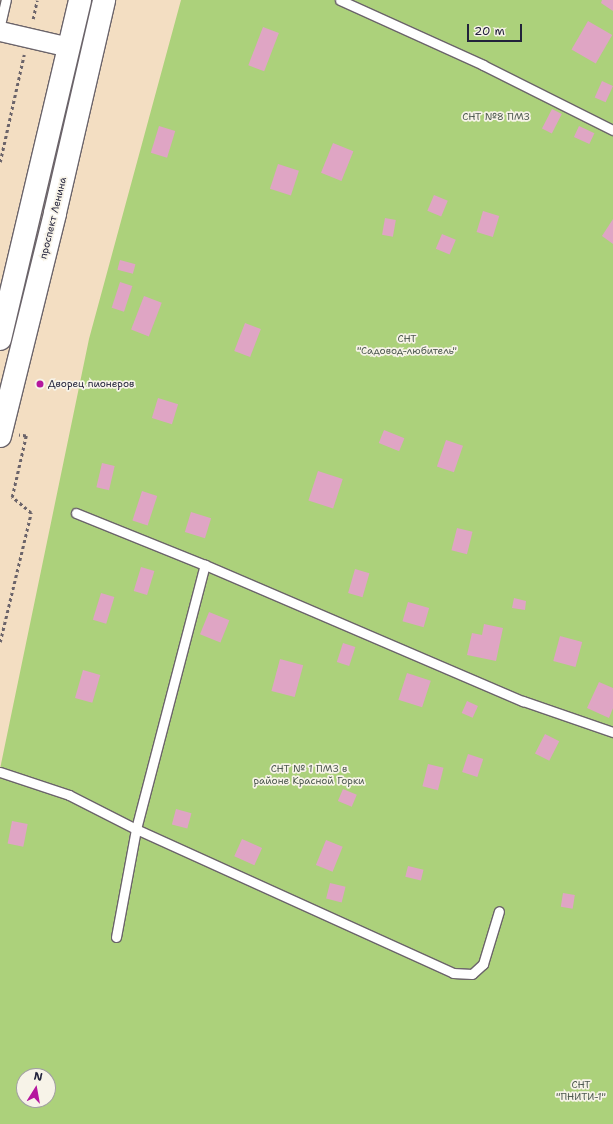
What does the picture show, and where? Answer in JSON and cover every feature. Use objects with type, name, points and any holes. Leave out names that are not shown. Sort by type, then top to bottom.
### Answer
[{"type":"main road","points":[[0,339],[80,0]]},
{"type":"main road","name":"проспект Ленина","points":[[1,433],[55,213],[104,0]]},
{"type":"street","points":[[0,31],[69,47]]},
{"type":"lane","points":[[0,25],[6,0]]},
{"type":"lane","points":[[340,0],[483,65],[613,130]]},
{"type":"lane","points":[[76,513],[205,565],[523,701],[613,732]]},
{"type":"lane","points":[[116,937],[136,829],[205,565]]},
{"type":"lane","points":[[0,772],[69,796],[136,829],[453,973],[472,974],[483,964],[499,911]]},
{"type":"path","points":[[0,162],[37,0]]},
{"type":"path","points":[[0,642],[31,513],[12,497],[26,436],[1,433]]},
{"type":"green space","name":"СНТ № 1 ПМЗ в районе Красной Горки","points":[[181,0],[613,0],[613,1124],[0,1124],[0,769],[89,339]]},
{"type":"building","points":[[602,0],[613,0],[613,11],[601,3]]},
{"type":"building","points":[[588,21],[612,35],[596,64],[572,50]]},
{"type":"building","points":[[263,27],[279,33],[264,71],[248,65]]},
{"type":"building","points":[[602,81],[613,86],[606,102],[595,97]]},
{"type":"building","points":[[552,109],[562,114],[552,134],[542,129]]},
{"type":"building","points":[[159,126],[175,131],[167,158],[151,153]]},
{"type":"building","points":[[579,126],[594,133],[589,144],[574,137]]},
{"type":"building","points":[[333,143],[353,151],[341,181],[321,173]]},
{"type":"building","points":[[278,164],[299,171],[291,196],[270,189]]},
{"type":"building","points":[[434,195],[448,201],[441,217],[427,211]]},
{"type":"building","points":[[483,211],[499,216],[493,237],[477,232]]},
{"type":"building","points":[[385,218],[396,220],[393,237],[382,235]]},
{"type":"building","points":[[613,219],[613,244],[602,236]]},
{"type":"building","points":[[442,234],[456,240],[450,255],[436,249]]},
{"type":"building","points":[[120,260],[135,264],[133,274],[117,270]]},
{"type":"building","points":[[120,282],[132,286],[124,312],[112,308]]},
{"type":"building","points":[[144,296],[162,303],[149,336],[131,330]]},
{"type":"building","points":[[245,323],[261,329],[250,357],[234,351]]},
{"type":"building","points":[[158,398],[178,404],[172,424],[152,418]]},
{"type":"building","points":[[384,430],[404,438],[399,451],[379,443]]},
{"type":"building","points":[[446,440],[463,446],[454,472],[437,466]]},
{"type":"building","points":[[102,463],[115,466],[109,490],[96,487]]},
{"type":"building","points":[[318,471],[343,479],[333,509],[308,500]]},
{"type":"building","points":[[142,491],[157,496],[148,525],[132,520]]},
{"type":"building","points":[[191,512],[211,518],[205,538],[185,532]]},
{"type":"building","points":[[457,528],[473,532],[467,554],[451,550]]},
{"type":"building","points":[[141,567],[154,571],[147,595],[134,591]]},
{"type":"building","points":[[355,569],[369,573],[363,597],[348,593]]},
{"type":"building","points":[[101,593],[114,597],[106,624],[93,620]]},
{"type":"building","points":[[514,598],[526,601],[525,610],[512,608]]},
{"type":"building","points":[[408,602],[429,608],[424,627],[402,621]]},
{"type":"building","points":[[209,612],[229,620],[220,642],[200,634]]},
{"type":"building","points":[[484,624],[503,628],[496,661],[467,655],[472,633],[482,635]]},
{"type":"building","points":[[560,636],[582,642],[575,667],[553,661]]},
{"type":"building","points":[[343,643],[355,647],[349,666],[337,662]]},
{"type":"building","points":[[280,659],[303,665],[295,697],[271,691]]},
{"type":"building","points":[[83,670],[100,675],[92,703],[75,698]]},
{"type":"building","points":[[407,673],[431,681],[422,707],[398,700]]},
{"type":"building","points":[[599,682],[613,688],[613,708],[609,718],[587,708]]},
{"type":"building","points":[[467,701],[478,706],[473,718],[462,713]]},
{"type":"building","points":[[545,734],[559,741],[549,761],[535,754]]},
{"type":"building","points":[[468,754],[483,759],[477,777],[462,772]]},
{"type":"building","points":[[428,764],[444,768],[438,790],[422,786]]},
{"type":"building","points":[[343,789],[357,795],[352,807],[338,801]]},
{"type":"building","points":[[176,809],[191,813],[187,829],[172,824]]},
{"type":"building","points":[[12,821],[28,824],[23,847],[8,844]]},
{"type":"building","points":[[242,839],[262,848],[254,865],[234,856]]},
{"type":"building","points":[[326,840],[343,847],[333,872],[316,865]]},
{"type":"building","points":[[408,866],[424,870],[421,881],[405,877]]},
{"type":"building","points":[[330,883],[346,887],[342,902],[326,899]]},
{"type":"building","points":[[563,893],[575,895],[573,909],[561,907]]},
{"type":"place","name":"Дворец пионеров","points":[[40,384]]},
{"type":"park label","name":"СНТ №8 ПМЗ","points":[[496,117]]},
{"type":"park label","name":"СНТ \"Садовод-любитель\"","points":[[407,344]]},
{"type":"park label","name":"СНТ \"ПНИТИ-1\"","points":[[581,1090]]}]
